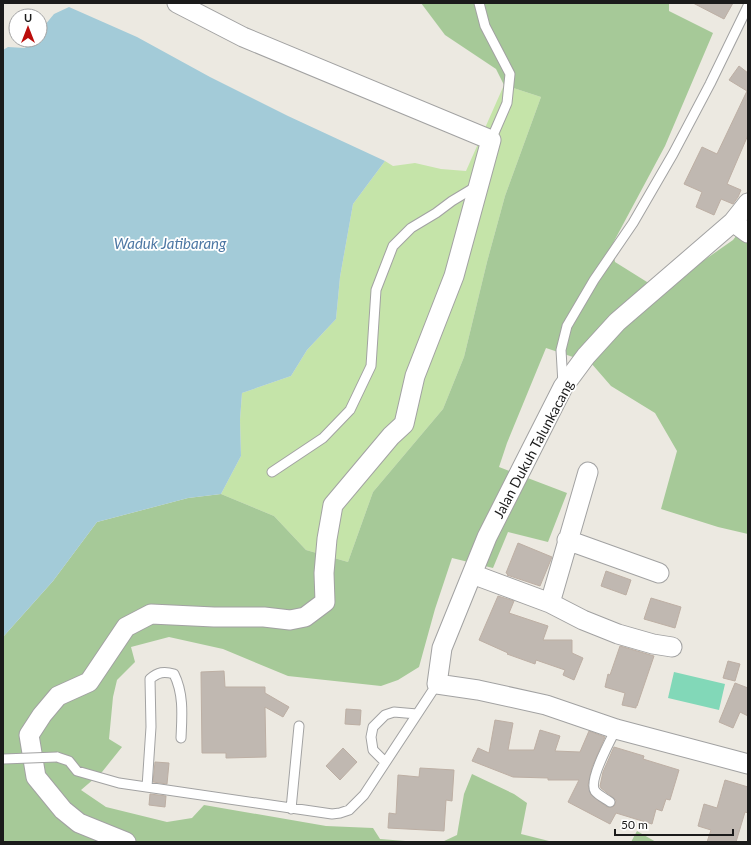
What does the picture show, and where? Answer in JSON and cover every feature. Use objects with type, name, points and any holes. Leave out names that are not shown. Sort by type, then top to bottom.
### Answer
[{"type":"street","points":[[126,842],[79,823],[63,810],[36,777],[29,735],[42,715],[58,696],[89,682],[126,627],[151,614],[214,617],[264,617],[290,620],[305,617],[325,602],[324,573],[332,505],[391,436],[404,424],[415,376],[454,276],[479,185],[489,139],[243,37],[177,3]]},
{"type":"street","name":"Jalan Dukuh Talunkacang","points":[[437,684],[442,648],[487,537],[563,387],[586,356],[617,322],[733,222],[748,204]]},
{"type":"street","points":[[733,222],[748,233]]},
{"type":"street","points":[[550,603],[567,540],[588,472]]},
{"type":"street","points":[[567,540],[659,573]]},
{"type":"street","points":[[472,574],[550,603],[584,620],[618,634],[652,644],[672,647]]},
{"type":"street","points":[[437,684],[478,690],[546,705],[616,729],[748,764]]},
{"type":"lane","points":[[478,3],[485,26],[510,74],[507,103],[489,139]]},
{"type":"lane","points":[[563,387],[561,350],[567,326],[594,280],[633,223],[673,154],[710,84],[748,6]]},
{"type":"lane","points":[[272,472],[323,438],[350,410],[371,366],[376,290],[393,246],[411,228],[479,185]]},
{"type":"lane","points":[[147,787],[151,727],[150,679],[157,673],[166,672],[174,674],[179,683],[182,707],[181,738]]},
{"type":"lane","points":[[3,758],[57,757],[69,761],[77,771],[119,783],[332,814],[349,810],[364,795],[437,684]]},
{"type":"lane","points":[[385,762],[373,750],[371,737],[373,727],[385,715],[394,712],[417,714]]},
{"type":"lane","points":[[291,809],[299,726]]},
{"type":"lane","points":[[610,802],[595,790],[593,784],[597,771],[616,729]]},
{"type":"green space","points":[[421,3],[669,3],[669,11],[713,33],[665,146],[612,245],[615,262],[647,282],[663,289],[733,240],[748,221],[748,534],[718,527],[661,509],[677,451],[655,413],[611,386],[591,363],[546,348],[507,443],[499,467],[567,493],[548,542],[508,532],[493,568],[452,558],[435,609],[419,667],[398,680],[381,686],[288,676],[223,649],[169,637],[131,647],[135,662],[117,680],[113,697],[109,739],[122,747],[102,772],[81,790],[106,807],[167,822],[192,818],[204,805],[326,826],[373,828],[380,839],[418,842],[3,842],[3,637],[53,581],[97,522],[188,498],[221,494],[274,516],[306,550],[348,562],[373,492],[443,409],[464,357],[505,196],[541,97],[504,85],[496,69],[445,35]]},
{"type":"green space","points":[[504,85],[541,97],[505,196],[464,357],[443,409],[373,492],[348,562],[306,550],[274,516],[221,494],[241,456],[240,420],[242,393],[291,376],[307,350],[336,319],[340,277],[353,204],[385,161],[393,166],[415,163],[441,169],[466,171]]},
{"type":"green space","points":[[674,672],[725,684],[719,710],[668,698]]},
{"type":"green space","points":[[472,774],[514,794],[527,803],[521,834],[553,842],[442,842],[457,835],[464,794]]},
{"type":"green space","points":[[637,831],[656,842],[631,842]]},
{"type":"water","name":"Waduk Jatibarang","points":[[69,7],[137,37],[210,77],[288,116],[385,161],[353,204],[340,277],[336,319],[307,350],[291,376],[242,393],[240,420],[241,456],[221,494],[188,498],[97,522],[53,581],[3,637],[3,50],[8,47],[48,48],[48,21],[54,14]]},
{"type":"building","points":[[693,3],[733,3],[724,19]]},
{"type":"building","points":[[739,66],[748,73],[748,135],[727,184],[741,190],[733,204],[721,199],[714,215],[696,207],[702,192],[684,184],[702,147],[717,154],[747,91],[729,80]]},
{"type":"building","points":[[518,543],[552,557],[540,586],[507,575],[508,574],[506,573]]},
{"type":"building","points":[[606,571],[631,580],[626,595],[601,586]]},
{"type":"building","points":[[498,596],[514,601],[509,613],[548,626],[543,640],[572,640],[572,653],[583,658],[574,680],[563,675],[565,670],[536,660],[535,664],[507,654],[508,653],[479,640]]},
{"type":"building","points":[[651,598],[681,607],[675,628],[644,619]]},
{"type":"building","points":[[620,646],[654,656],[636,708],[622,705],[625,693],[605,687],[608,674],[610,675]]},
{"type":"building","points":[[728,661],[740,664],[735,681],[723,678]]},
{"type":"building","points":[[224,671],[225,687],[265,687],[265,693],[289,707],[283,717],[265,707],[266,757],[226,758],[226,753],[202,753],[201,672]]},
{"type":"building","points":[[735,683],[748,688],[748,716],[740,712],[733,728],[719,722]]},
{"type":"building","points":[[346,709],[361,710],[360,725],[345,724]]},
{"type":"building","points":[[495,720],[513,723],[508,750],[534,750],[540,730],[560,736],[555,751],[580,752],[589,731],[605,737],[592,767],[588,785],[591,795],[607,807],[613,807],[616,800],[600,786],[603,772],[614,747],[644,756],[643,759],[679,770],[670,800],[666,799],[662,811],[656,809],[652,824],[616,813],[610,824],[568,802],[579,780],[548,780],[548,778],[513,777],[472,761],[478,748],[489,753]]},
{"type":"building","points":[[343,748],[357,762],[340,780],[326,766]]},
{"type":"building","points":[[155,762],[169,763],[167,784],[153,782]]},
{"type":"building","points":[[420,768],[454,770],[452,801],[446,800],[444,831],[388,828],[389,813],[396,814],[398,775],[419,777]]},
{"type":"building","points":[[725,780],[748,787],[748,813],[745,812],[736,842],[707,842],[711,830],[698,826],[704,804],[717,808]]},
{"type":"building","points":[[150,794],[166,796],[165,807],[149,805]]}]
